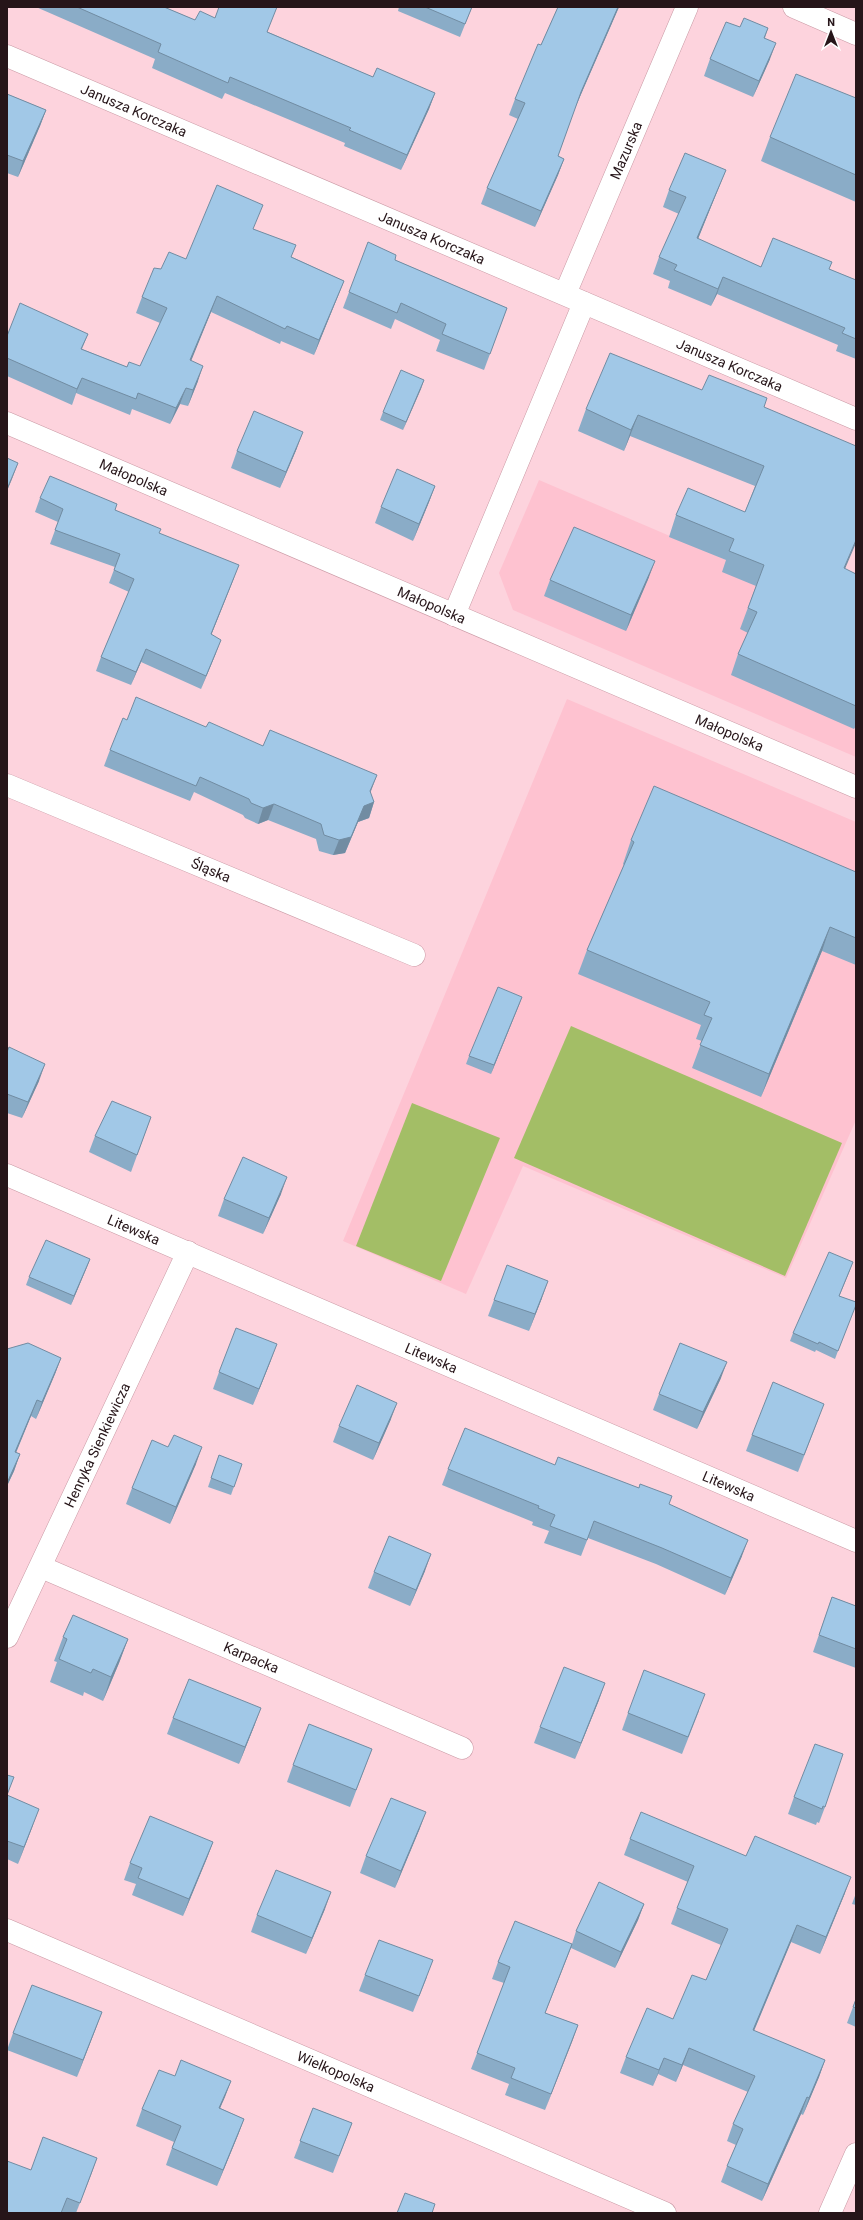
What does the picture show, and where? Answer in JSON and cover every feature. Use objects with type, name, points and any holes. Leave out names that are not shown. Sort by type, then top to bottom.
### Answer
[{"type":"street","name":"Mazurska","points":[[565,294],[687,7]]},
{"type":"street","points":[[794,7],[856,34]]},
{"type":"street","name":"Janusza Korczaka","points":[[7,56],[856,419]]},
{"type":"street","points":[[454,615],[584,303]]},
{"type":"street","name":"Małopolska","points":[[7,423],[856,787]]},
{"type":"street","name":"Śląska","points":[[7,785],[414,955]]},
{"type":"street","name":"Litewska","points":[[7,1175],[856,1542]]},
{"type":"street","name":"Henryka Sienkiewicza","points":[[7,1637],[188,1252]]},
{"type":"street","name":"Karpacka","points":[[41,1567],[462,1748]]},
{"type":"street","name":"Wielkopolska","points":[[7,1930],[665,2213]]},
{"type":"street","points":[[830,2213],[856,2154]]},
{"type":"shaded area","points":[[539,480],[726,560],[856,598],[856,757],[513,610],[499,573]]},
{"type":"shaded area","points":[[567,699],[856,822],[856,1120],[786,1278],[523,1166],[466,1294],[343,1241]]},
{"type":"green space","points":[[571,1026],[842,1143],[785,1276],[514,1158]]},
{"type":"green space","points":[[412,1103],[500,1138],[441,1281],[356,1246]]},
{"type":"building","points":[[77,7],[164,7],[195,20],[200,11],[215,18],[219,7],[277,7],[267,32],[373,77],[377,68],[435,93],[407,155],[349,130],[351,128],[230,77],[228,83],[158,52],[161,44]]},
{"type":"building","points":[[425,7],[472,7],[465,24]]},
{"type":"building","points":[[558,7],[618,7],[581,92],[558,156],[564,159],[541,211],[487,188],[525,103],[515,99],[538,44],[541,45]]},
{"type":"building","points":[[744,18],[768,28],[764,38],[776,43],[759,81],[710,59],[726,22],[740,27]]},
{"type":"building","points":[[796,74],[856,98],[856,175],[770,137]]},
{"type":"building","points":[[7,94],[46,110],[23,161],[7,155]]},
{"type":"building","points":[[685,153],[726,170],[697,238],[761,267],[773,238],[832,262],[829,269],[856,280],[856,339],[842,333],[845,328],[723,277],[718,289],[674,270],[677,265],[659,257],[686,197],[669,190]]},
{"type":"building","points":[[217,185],[263,205],[253,229],[296,245],[291,257],[344,281],[319,340],[287,326],[285,329],[217,296],[190,360],[203,366],[193,390],[186,388],[176,408],[138,393],[136,399],[82,378],[77,389],[7,358],[7,336],[20,303],[88,334],[81,349],[127,367],[129,362],[140,366],[167,308],[142,297],[154,268],[161,269],[169,252],[186,259]]},
{"type":"building","points":[[368,242],[396,255],[395,260],[507,308],[490,354],[442,334],[446,324],[401,303],[397,313],[349,292]]},
{"type":"building","points":[[610,353],[702,390],[709,375],[767,398],[764,407],[856,446],[856,540],[844,568],[856,574],[856,706],[738,654],[757,612],[748,608],[764,565],[729,551],[734,539],[676,515],[688,488],[745,512],[764,466],[638,415],[631,430],[586,409]]},
{"type":"building","points":[[401,370],[424,380],[406,422],[383,412]]},
{"type":"building","points":[[254,411],[303,432],[286,472],[237,451]]},
{"type":"building","points":[[7,458],[18,463],[7,489]]},
{"type":"building","points":[[397,469],[435,486],[419,524],[381,507]]},
{"type":"building","points":[[50,476],[117,504],[115,510],[161,529],[159,533],[239,565],[211,634],[221,640],[206,676],[146,649],[136,672],[101,657],[134,579],[114,570],[120,554],[55,530],[63,509],[40,498]]},
{"type":"building","points":[[574,527],[655,561],[631,615],[550,580]]},
{"type":"building","points":[[136,697],[206,727],[209,722],[263,746],[270,730],[377,775],[370,791],[374,802],[364,806],[351,837],[339,840],[324,835],[321,824],[274,804],[263,808],[251,803],[249,799],[200,777],[196,786],[110,750],[123,718],[127,720]]},
{"type":"building","points":[[654,786],[856,872],[856,938],[830,927],[769,1074],[700,1045],[712,1018],[704,1015],[710,1002],[587,950],[634,842],[631,840]]},
{"type":"building","points":[[498,987],[522,997],[494,1065],[469,1056]]},
{"type":"building","points":[[9,1047],[45,1064],[28,1102],[7,1094],[7,1052]]},
{"type":"building","points":[[112,1101],[151,1117],[137,1155],[95,1136]]},
{"type":"building","points":[[243,1157],[287,1177],[269,1218],[224,1199]]},
{"type":"building","points":[[46,1240],[90,1259],[74,1296],[29,1277]]},
{"type":"building","points":[[829,1252],[853,1262],[839,1296],[856,1302],[856,1305],[838,1351],[819,1342],[818,1344],[793,1333]]},
{"type":"building","points":[[507,1265],[548,1281],[535,1314],[494,1300]]},
{"type":"building","points":[[236,1328],[277,1344],[259,1389],[219,1372]]},
{"type":"building","points":[[28,1343],[61,1358],[42,1402],[37,1400],[15,1452],[20,1454],[7,1483],[7,1349]]},
{"type":"building","points":[[680,1343],[727,1362],[703,1412],[659,1394]]},
{"type":"building","points":[[773,1382],[824,1404],[804,1455],[752,1435]]},
{"type":"building","points":[[357,1385],[397,1403],[379,1443],[339,1426]]},
{"type":"building","points":[[465,1428],[555,1465],[558,1457],[639,1488],[640,1484],[672,1496],[669,1504],[748,1540],[731,1578],[594,1521],[587,1540],[550,1526],[555,1515],[538,1508],[539,1506],[448,1469]]},
{"type":"building","points":[[174,1435],[202,1447],[176,1507],[132,1488],[152,1440],[168,1447]]},
{"type":"building","points":[[219,1455],[242,1464],[234,1487],[211,1478]]},
{"type":"building","points":[[389,1536],[431,1554],[416,1590],[374,1572]]},
{"type":"building","points":[[832,1597],[856,1606],[856,1649],[819,1635]]},
{"type":"building","points":[[73,1615],[128,1639],[111,1677],[93,1669],[91,1673],[59,1659],[67,1639],[63,1637]]},
{"type":"building","points":[[564,1667],[605,1683],[581,1743],[540,1727]]},
{"type":"building","points":[[644,1670],[705,1694],[688,1737],[628,1713]]},
{"type":"building","points":[[189,1679],[261,1708],[245,1747],[173,1718]]},
{"type":"building","points":[[309,1724],[372,1749],[356,1790],[293,1765]]},
{"type":"building","points":[[815,1744],[843,1754],[825,1807],[823,1806],[822,1809],[794,1797]]},
{"type":"building","points":[[7,1775],[14,1777],[7,1795]]},
{"type":"building","points":[[7,1795],[39,1809],[24,1847],[7,1841]]},
{"type":"building","points":[[391,1798],[426,1812],[401,1871],[366,1856]]},
{"type":"building","points":[[641,1812],[746,1856],[755,1836],[851,1877],[826,1937],[797,1925],[753,2030],[825,2060],[809,2098],[807,2097],[768,2184],[727,2166],[743,2129],[733,2124],[755,2076],[689,2048],[682,2065],[664,2058],[659,2070],[626,2057],[647,2008],[673,2019],[692,1975],[706,1980],[728,1929],[677,1908],[694,1866],[630,1839]]},
{"type":"building","points":[[150,1816],[213,1842],[189,1899],[138,1878],[142,1868],[130,1863]]},
{"type":"building","points":[[276,1870],[331,1892],[312,1938],[257,1915]]},
{"type":"building","points":[[599,1882],[644,1904],[621,1952],[576,1931]]},
{"type":"building","points":[[515,1921],[572,1944],[545,2013],[578,2025],[551,2094],[511,2078],[515,2068],[477,2053],[510,1967],[498,1962]]},
{"type":"building","points":[[379,1940],[433,1960],[419,1996],[365,1975]]},
{"type":"building","points":[[32,1985],[102,2012],[83,2060],[13,2033]]},
{"type":"building","points":[[856,1999],[856,2008],[853,2007]]},
{"type":"building","points":[[181,2060],[231,2081],[219,2108],[244,2119],[223,2170],[172,2148],[181,2126],[142,2109],[159,2070],[175,2076]]},
{"type":"building","points":[[313,2108],[352,2123],[339,2156],[300,2141]]},
{"type":"building","points":[[43,2137],[97,2158],[80,2203],[67,2198],[61,2213],[7,2213],[7,2161],[31,2170]]},
{"type":"building","points":[[405,2193],[435,2204],[432,2213],[397,2213]]}]
